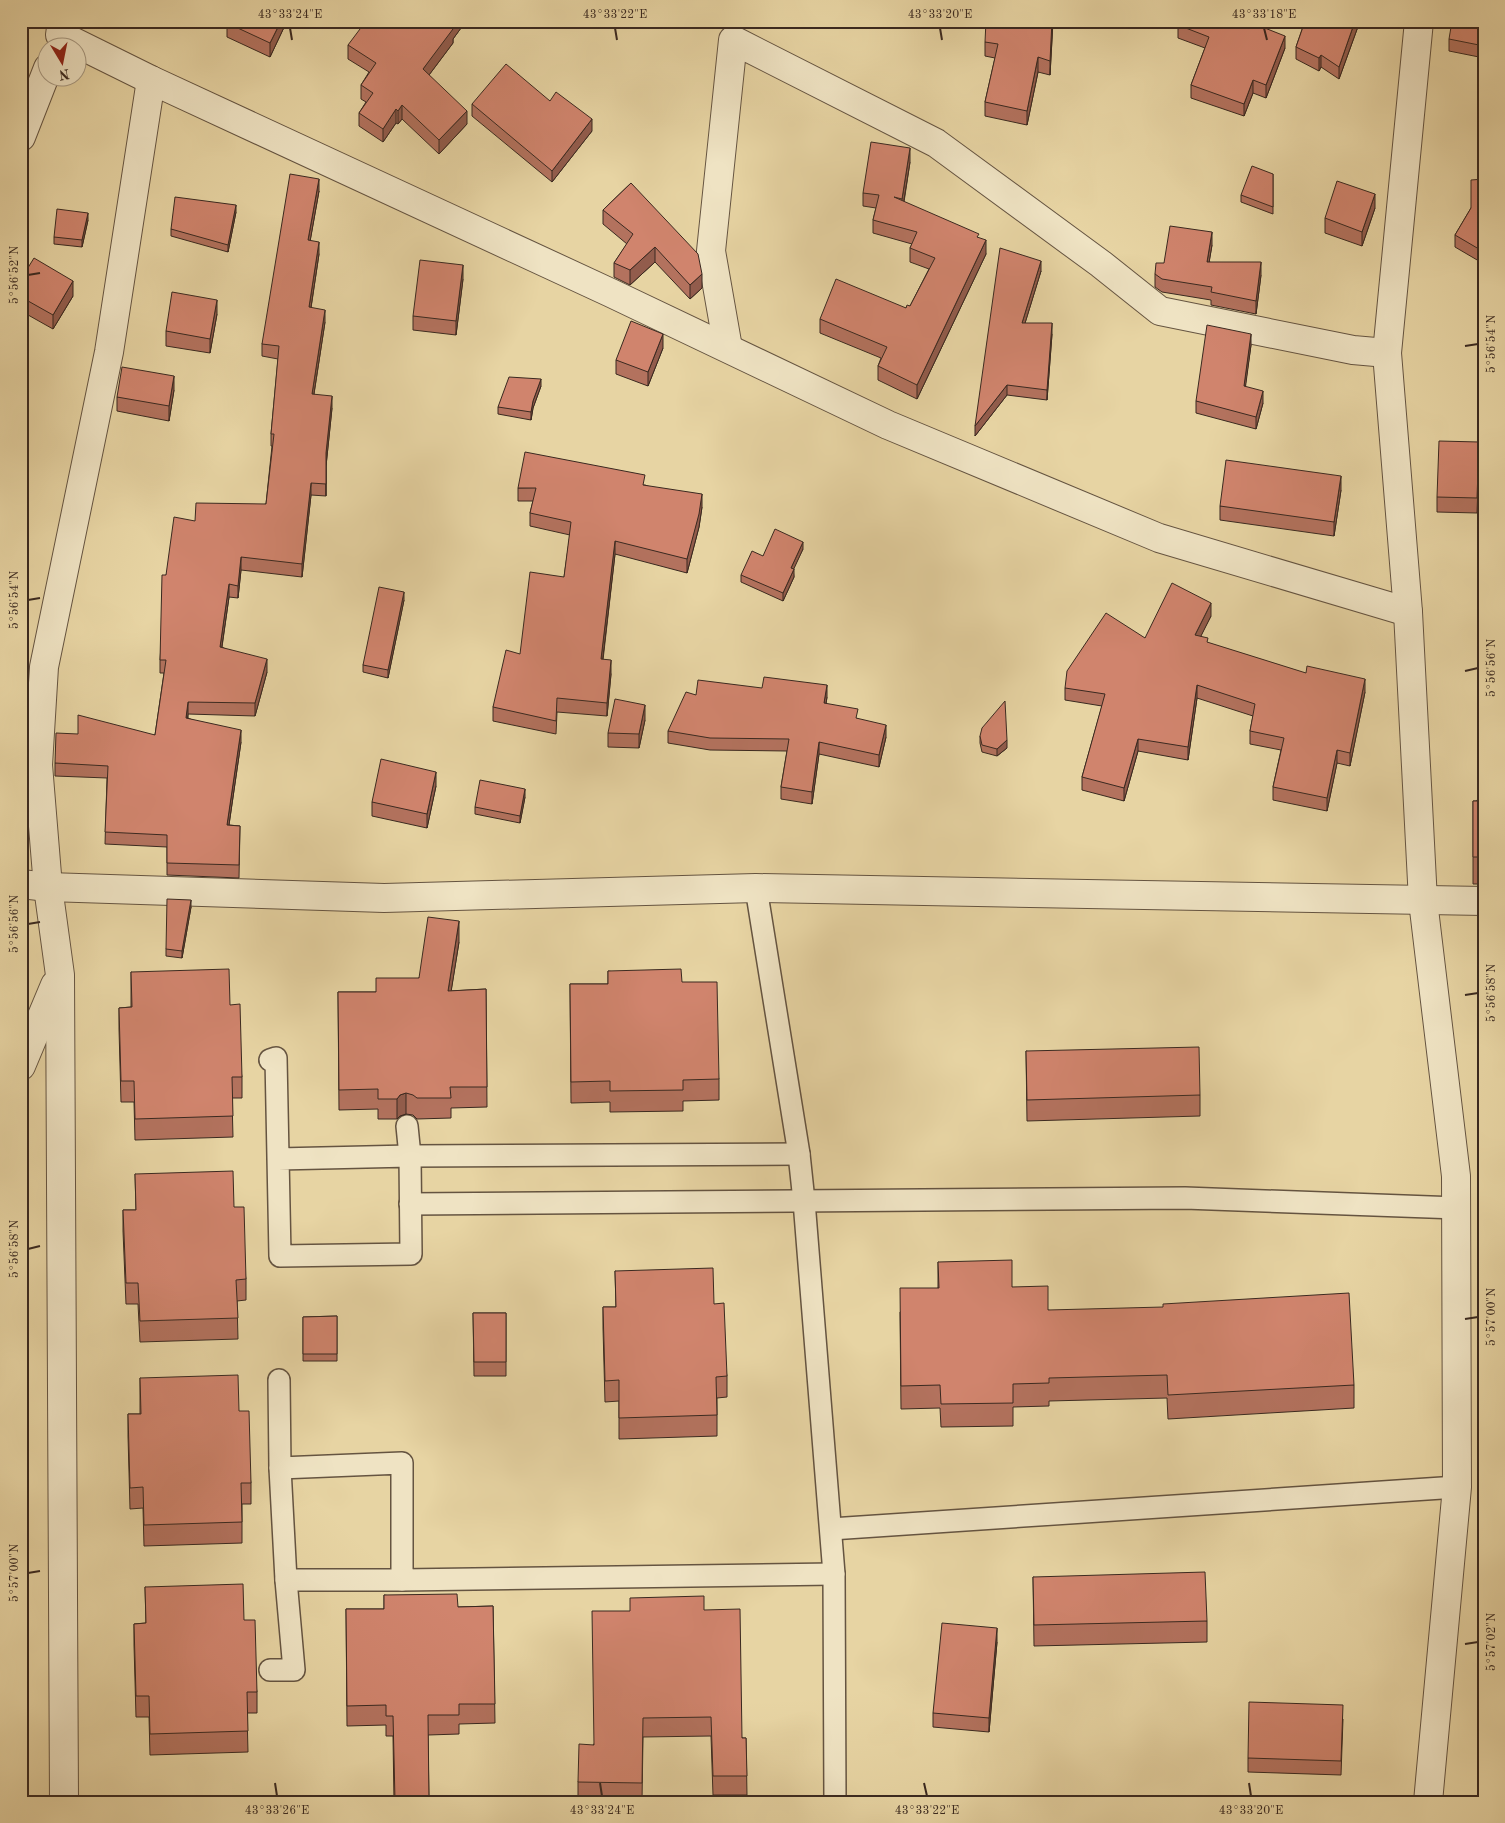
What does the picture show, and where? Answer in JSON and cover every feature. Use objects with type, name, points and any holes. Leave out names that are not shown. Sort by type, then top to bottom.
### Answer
[{"type":"street","points":[[1419,21],[1387,353],[1408,612],[1422,901],[1456,1176],[1457,1208],[1458,1487],[1428,1802]]},
{"type":"street","points":[[59,35],[151,80],[728,348],[888,425],[1159,538],[1408,612]]},
{"type":"street","points":[[728,348],[711,251],[733,40],[936,143],[1101,264],[1160,311],[1353,350],[1387,353]]},
{"type":"street","points":[[64,1802],[60,974],[48,887],[38,765],[44,667],[109,352],[151,80]]},
{"type":"street","points":[[21,137],[40,88]]},
{"type":"street","points":[[21,884],[48,887],[384,898],[756,888],[1484,901]]},
{"type":"street","points":[[21,1066],[60,974]]},
{"type":"lane","points":[[756,888],[799,1154],[804,1201],[834,1574],[835,1802]]},
{"type":"lane","points":[[270,1060],[276,1058],[280,1256],[411,1254],[410,1156],[407,1126]]},
{"type":"lane","points":[[278,1159],[410,1156],[799,1154]]},
{"type":"lane","points":[[410,1204],[1185,1198],[1457,1208]]},
{"type":"lane","points":[[270,1670],[294,1670],[286,1580],[280,1468],[279,1380]]},
{"type":"lane","points":[[280,1468],[402,1463],[402,1580]]},
{"type":"lane","points":[[831,1529],[1458,1487]]},
{"type":"lane","points":[[286,1580],[834,1574]]},
{"type":"building","points":[[228,21],[281,21],[270,43],[227,23]]},
{"type":"building","points":[[366,21],[456,21],[451,28],[453,29],[423,69],[467,111],[439,140],[402,105],[398,111],[396,109],[383,129],[359,113],[373,93],[361,85],[376,63],[348,45]]},
{"type":"building","points":[[986,21],[1052,21],[1050,61],[1038,57],[1027,111],[985,102],[998,44],[985,42]]},
{"type":"building","points":[[1180,21],[1247,21],[1285,36],[1266,85],[1253,80],[1244,104],[1191,85],[1209,37],[1178,25]]},
{"type":"building","points":[[1305,21],[1355,21],[1339,67],[1321,55],[1319,58],[1296,47]]},
{"type":"building","points":[[1452,21],[1484,21],[1484,46],[1449,39]]},
{"type":"building","points":[[506,64],[550,101],[556,92],[592,119],[552,171],[472,104]]},
{"type":"building","points":[[871,142],[910,148],[902,199],[894,197],[979,234],[977,237],[986,240],[917,385],[878,366],[887,347],[820,319],[836,279],[906,308],[907,305],[910,306],[935,258],[910,248],[917,232],[873,220],[879,195],[863,193]]},
{"type":"building","points":[[1252,166],[1273,174],[1273,207],[1241,195]]},
{"type":"building","points":[[290,174],[319,179],[308,240],[319,242],[309,307],[325,310],[312,394],[332,396],[326,453],[326,484],[311,483],[302,564],[241,557],[238,586],[229,584],[220,647],[267,659],[255,703],[188,702],[186,718],[241,730],[227,825],[240,826],[239,865],[167,863],[167,835],[105,832],[108,766],[55,763],[56,733],[78,734],[78,715],[155,735],[166,660],[160,660],[162,575],[166,575],[174,517],[195,521],[196,503],[266,504],[274,434],[271,434],[279,346],[262,344]]},
{"type":"building","points":[[1484,179],[1484,252],[1455,235],[1471,208],[1471,180]]},
{"type":"building","points":[[1337,181],[1375,194],[1362,232],[1325,218]]},
{"type":"building","points":[[631,183],[698,254],[702,274],[690,285],[655,247],[630,270],[614,263],[633,234],[603,210]]},
{"type":"building","points":[[175,197],[236,205],[228,245],[171,229]]},
{"type":"building","points":[[57,209],[88,213],[82,240],[54,237]]},
{"type":"building","points":[[1170,226],[1212,232],[1207,262],[1261,262],[1256,301],[1211,292],[1212,287],[1162,279],[1155,274],[1156,263],[1164,263]]},
{"type":"building","points":[[1000,248],[1041,261],[1022,323],[1052,323],[1047,390],[1007,385],[975,426]]},
{"type":"building","points":[[34,258],[73,281],[53,315],[21,297],[21,279]]},
{"type":"building","points":[[420,260],[463,265],[456,321],[413,316]]},
{"type":"building","points":[[172,292],[217,300],[210,339],[166,331]]},
{"type":"building","points":[[631,321],[663,334],[648,372],[616,360]]},
{"type":"building","points":[[1207,325],[1251,334],[1244,386],[1263,391],[1256,417],[1196,401]]},
{"type":"building","points":[[122,367],[174,376],[169,406],[117,397]]},
{"type":"building","points":[[509,377],[541,379],[531,412],[498,407]]},
{"type":"building","points":[[1439,441],[1479,442],[1477,498],[1437,497]]},
{"type":"building","points":[[525,452],[645,475],[643,485],[702,494],[699,514],[687,559],[615,541],[601,659],[611,660],[607,703],[557,698],[556,721],[493,707],[506,650],[520,654],[530,572],[564,577],[571,522],[530,513],[536,488],[518,488]]},
{"type":"building","points":[[1226,460],[1341,476],[1334,522],[1220,506]]},
{"type":"building","points":[[775,529],[803,542],[791,568],[794,569],[783,593],[741,575],[752,551],[763,556]]},
{"type":"building","points":[[1172,583],[1211,603],[1195,635],[1208,638],[1207,642],[1306,673],[1307,666],[1365,679],[1350,753],[1337,750],[1327,798],[1273,787],[1284,738],[1250,731],[1255,704],[1197,685],[1188,747],[1138,739],[1124,788],[1082,777],[1105,694],[1065,688],[1067,671],[1106,613],[1145,638]]},
{"type":"building","points":[[379,587],[404,592],[388,670],[363,665]]},
{"type":"building","points":[[764,677],[827,685],[824,703],[858,709],[856,718],[886,725],[879,755],[819,742],[812,792],[781,787],[789,739],[710,738],[668,731],[686,692],[696,695],[698,680],[762,688]]},
{"type":"building","points":[[615,699],[645,705],[639,734],[608,733]]},
{"type":"building","points":[[1005,701],[1007,740],[997,749],[982,745],[980,736],[982,728]]},
{"type":"building","points":[[381,759],[436,772],[427,814],[372,802]]},
{"type":"building","points":[[1484,779],[1484,857],[1473,857],[1473,801],[1477,801]]},
{"type":"building","points":[[480,780],[525,789],[520,816],[475,807]]},
{"type":"building","points":[[167,899],[191,900],[182,951],[166,949]]},
{"type":"building","points":[[428,917],[459,921],[448,991],[486,989],[487,1087],[450,1087],[451,1098],[417,1098],[406,1093],[400,1095],[397,1099],[378,1099],[378,1089],[339,1090],[338,992],[376,992],[376,978],[419,978]]},
{"type":"building","points":[[229,969],[230,1005],[240,1004],[242,1077],[232,1077],[233,1116],[135,1119],[134,1081],[121,1081],[119,1008],[132,1007],[131,972]]},
{"type":"building","points":[[681,969],[682,982],[717,982],[719,1079],[683,1080],[683,1090],[610,1091],[610,1081],[571,1082],[570,984],[608,984],[608,971]]},
{"type":"building","points":[[1199,1047],[1200,1095],[1027,1100],[1026,1051]]},
{"type":"building","points":[[233,1171],[234,1207],[244,1207],[246,1279],[236,1280],[238,1318],[140,1321],[138,1283],[126,1283],[123,1210],[136,1210],[135,1174]]},
{"type":"building","points":[[1012,1260],[1012,1287],[1048,1286],[1048,1310],[1163,1307],[1163,1304],[1349,1293],[1354,1385],[1168,1395],[1167,1375],[1049,1378],[1049,1383],[1013,1384],[1013,1403],[941,1404],[940,1385],[901,1386],[900,1288],[939,1288],[938,1262]]},
{"type":"building","points":[[713,1268],[714,1304],[724,1303],[727,1376],[716,1377],[717,1415],[619,1418],[619,1380],[605,1381],[603,1307],[616,1307],[615,1271]]},
{"type":"building","points":[[473,1313],[506,1313],[506,1362],[474,1362]]},
{"type":"building","points":[[337,1316],[337,1354],[303,1354],[303,1317]]},
{"type":"building","points":[[238,1375],[239,1411],[249,1411],[251,1483],[241,1483],[242,1522],[144,1525],[143,1487],[130,1488],[128,1414],[141,1414],[140,1378]]},
{"type":"building","points":[[1205,1572],[1207,1621],[1034,1625],[1033,1577]]},
{"type":"building","points":[[243,1584],[244,1620],[255,1620],[257,1692],[247,1692],[248,1731],[150,1734],[149,1696],[136,1696],[134,1624],[146,1623],[145,1587]]},
{"type":"building","points":[[457,1594],[458,1607],[493,1606],[495,1704],[459,1704],[459,1715],[428,1715],[429,1800],[395,1800],[393,1716],[386,1716],[386,1705],[347,1706],[346,1609],[384,1609],[384,1595]]},
{"type":"building","points":[[704,1596],[704,1610],[740,1609],[742,1738],[746,1738],[747,1776],[713,1776],[711,1717],[643,1718],[642,1783],[578,1782],[579,1744],[594,1745],[592,1611],[630,1611],[630,1598]]},
{"type":"building","points":[[942,1623],[997,1628],[989,1718],[933,1713]]},
{"type":"building","points":[[1249,1702],[1343,1705],[1341,1761],[1248,1758]]},
{"type":"building","points":[[21,1741],[28,1761],[21,1762]]}]
